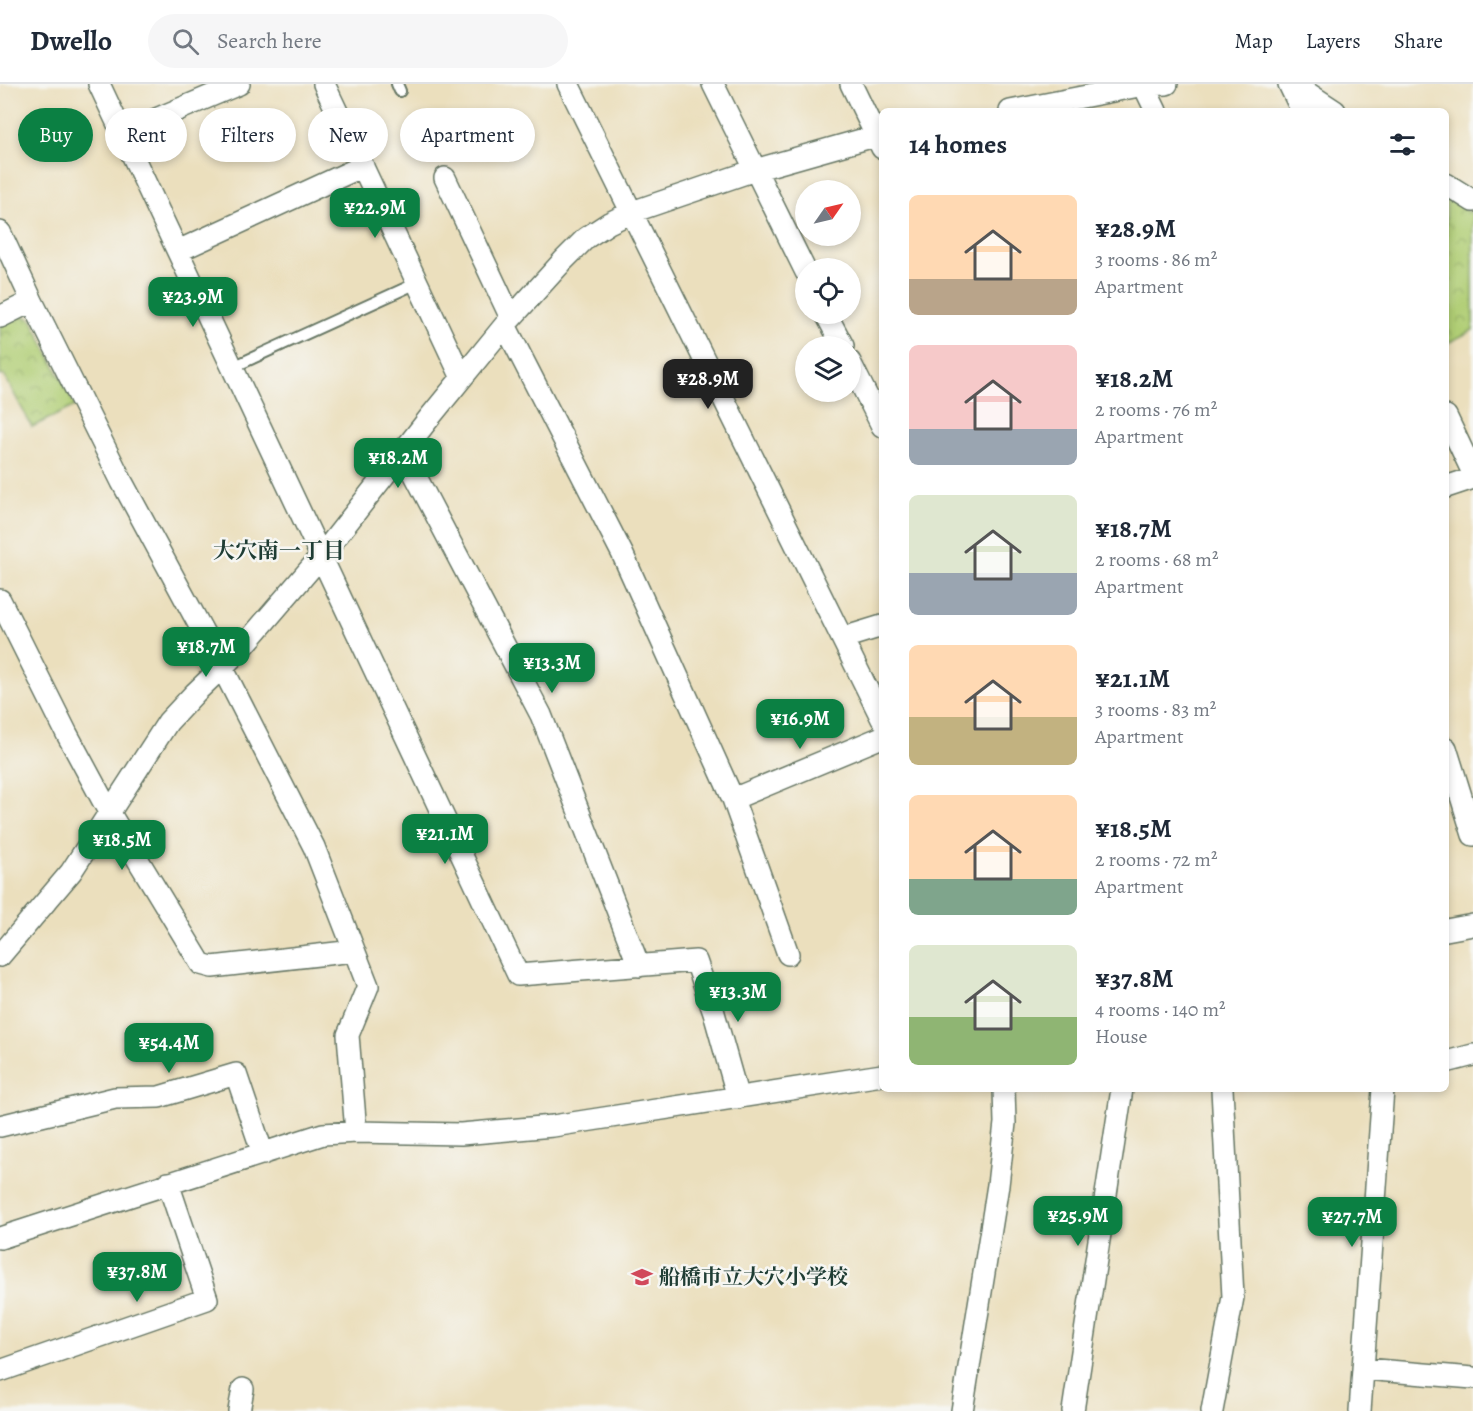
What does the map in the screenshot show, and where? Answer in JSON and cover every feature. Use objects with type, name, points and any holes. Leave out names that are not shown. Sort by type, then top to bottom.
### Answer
[{"type":"street","points":[[99,84],[111,108]]},
{"type":"street","points":[[182,108],[239,84]]},
{"type":"street","points":[[324,84],[462,378]]},
{"type":"street","points":[[568,84],[879,713]]},
{"type":"street","points":[[713,84],[799,258]]},
{"type":"street","points":[[851,84],[879,137]]},
{"type":"street","points":[[1025,108],[1143,85],[1167,84]]},
{"type":"street","points":[[1289,84],[1301,108]]},
{"type":"street","points":[[1294,84],[1330,108]]},
{"type":"street","points":[[1143,85],[1154,108]]},
{"type":"street","points":[[0,956],[70,872],[168,723],[243,647],[322,555],[508,321],[586,238],[632,212],[755,170],[879,139]]},
{"type":"street","points":[[137,162],[518,975],[696,961],[714,1013],[738,1098]]},
{"type":"street","points":[[178,251],[363,166]]},
{"type":"street","points":[[445,178],[508,321],[622,553],[733,799],[788,954]]},
{"type":"street","points":[[1449,186],[1473,201]]},
{"type":"street","points":[[0,232],[122,482],[222,667],[314,847],[369,986],[348,1035],[356,1132]]},
{"type":"street","points":[[0,317],[32,301]]},
{"type":"street","points":[[861,384],[879,420]]},
{"type":"street","points":[[1449,423],[1473,476],[1449,486]]},
{"type":"street","points":[[403,452],[541,715],[639,966]]},
{"type":"street","points":[[0,600],[109,812],[201,964],[212,967],[354,951]]},
{"type":"street","points":[[843,638],[879,627]]},
{"type":"street","points":[[733,799],[879,737]]},
{"type":"street","points":[[1449,768],[1452,788],[1473,836]]},
{"type":"street","points":[[1449,929],[1473,925]]},
{"type":"street","points":[[1449,1061],[1473,1055]]},
{"type":"street","points":[[0,1126],[115,1098],[159,1097],[236,1074],[263,1154]]},
{"type":"street","points":[[0,1238],[322,1134],[356,1132],[461,1134],[553,1126],[879,1075]]},
{"type":"street","points":[[962,1411],[998,1185],[1005,1123],[1005,1092]]},
{"type":"street","points":[[1073,1411],[1122,1092]]},
{"type":"street","points":[[1212,1411],[1233,1297],[1222,1092]]},
{"type":"street","points":[[1360,1411],[1383,1092]]},
{"type":"street","points":[[0,1371],[207,1299],[168,1183]]},
{"type":"street","points":[[1364,1369],[1473,1378]]},
{"type":"street","points":[[239,1411],[243,1389]]},
{"type":"lane","points":[[233,367],[417,283]]},
{"type":"green space","points":[[1449,199],[1473,214],[1473,330],[1449,342]]},
{"type":"green space","points":[[19,314],[31,319],[75,406],[32,427],[4,375],[0,376],[0,324]]},
{"type":"place","name":"船橋市立大穴小学校","points":[[642,1277]]},
{"type":"district","name":"大穴南一丁目","points":[[279,551]]}]
